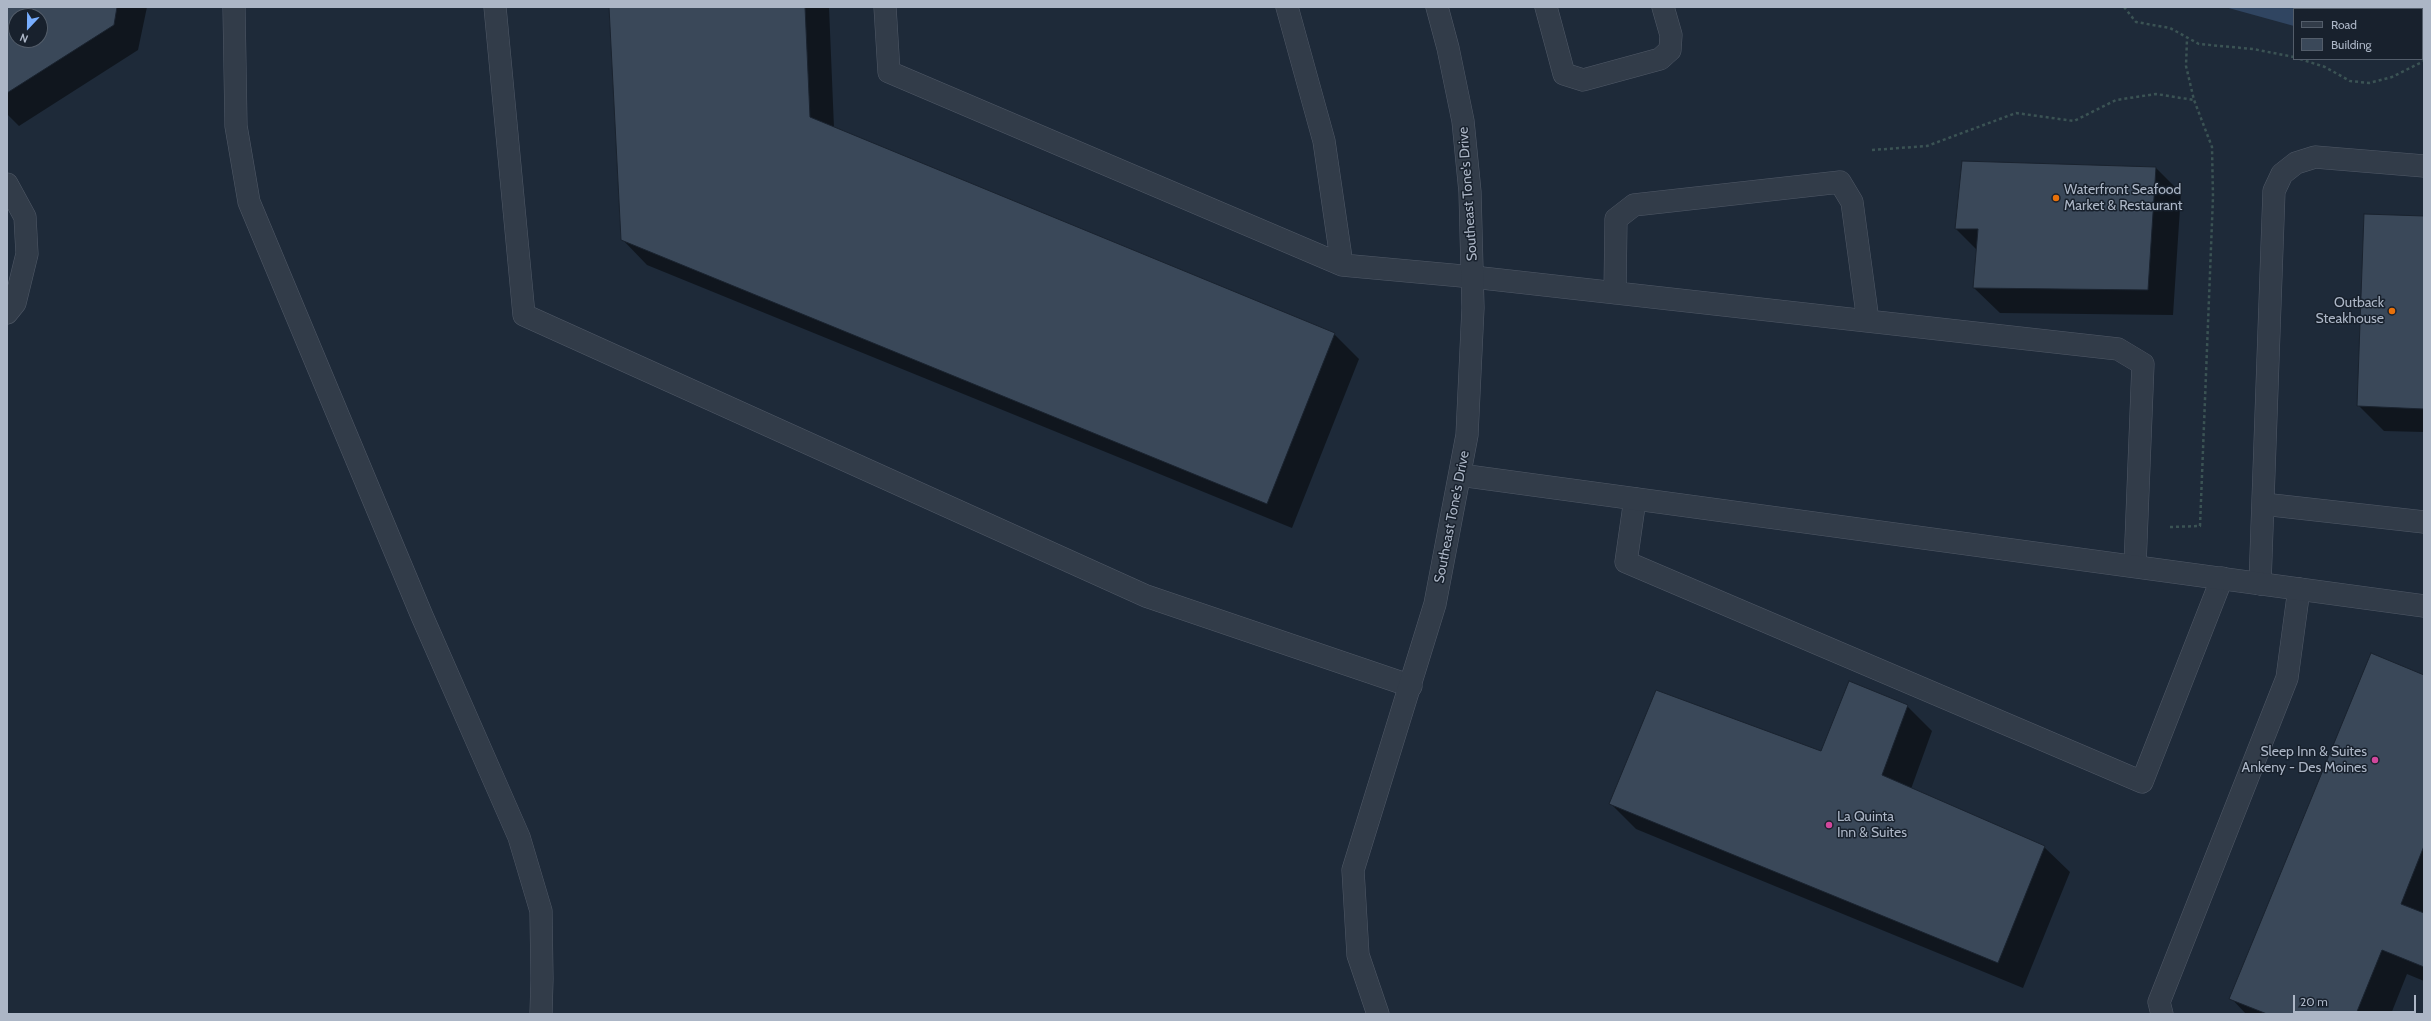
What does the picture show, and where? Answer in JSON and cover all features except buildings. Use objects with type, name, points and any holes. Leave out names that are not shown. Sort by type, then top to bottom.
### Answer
[{"type":"street","points":[[234,7],[236,126],[249,202],[422,616],[520,837],[541,911],[541,1014]]},
{"type":"street","points":[[495,7],[524,315],[1146,596],[1411,686]]},
{"type":"street","points":[[884,7],[889,72],[1342,265],[1473,277],[2118,349],[2143,364],[2136,566]]},
{"type":"street","points":[[1287,7],[1324,141],[1342,265]]},
{"type":"street","name":"Southeast Tone's Drive","points":[[1378,1014],[1358,955],[1354,870],[1435,604],[1467,434],[1473,308],[1470,192],[1463,121],[1448,48],[1436,7]]},
{"type":"street","points":[[1546,7],[1564,74],[1583,80],[1660,59],[1670,50],[1671,35],[1664,7]]},
{"type":"street","points":[[2260,584],[2274,191],[2282,174],[2296,163],[2315,157],[2424,166]]},
{"type":"street","points":[[1614,293],[1616,219],[1634,205],[1840,182],[1852,202],[1868,321]]},
{"type":"street","points":[[7,184],[25,218],[27,254],[16,303],[7,313]]},
{"type":"street","points":[[1460,475],[2424,606]]},
{"type":"street","points":[[1635,499],[1626,562],[2142,782],[2222,578]]},
{"type":"street","points":[[2262,504],[2424,522]]},
{"type":"street","points":[[2162,1014],[2159,1002],[2287,678],[2299,589]]},
{"type":"path","points":[[2124,7],[2136,22],[2170,28],[2187,39],[2199,44],[2253,49],[2293,57]]},
{"type":"path","points":[[2137,528],[2200,526],[2213,197],[2212,147],[2194,100],[2186,66],[2187,39]]},
{"type":"path","points":[[2303,60],[2325,67],[2350,81],[2369,83],[2392,77],[2424,62]]},
{"type":"path","points":[[1872,150],[1927,146],[2016,114],[2074,121],[2116,100],[2156,94],[2194,100]]},
{"type":"water","points":[[2225,7],[2424,7],[2424,23],[2423,8],[2293,8],[2293,26]]},
{"type":"place","name":"Waterfront Seafood Market & Restaurant","points":[[2056,198]]},
{"type":"place","name":"Outback Steakhouse","points":[[2392,311]]},
{"type":"place","name":"Sleep Inn & Suites Ankeny - Des Moines","points":[[2375,760]]},
{"type":"place","name":"La Quinta Inn & Suites","points":[[1829,825]]}]
